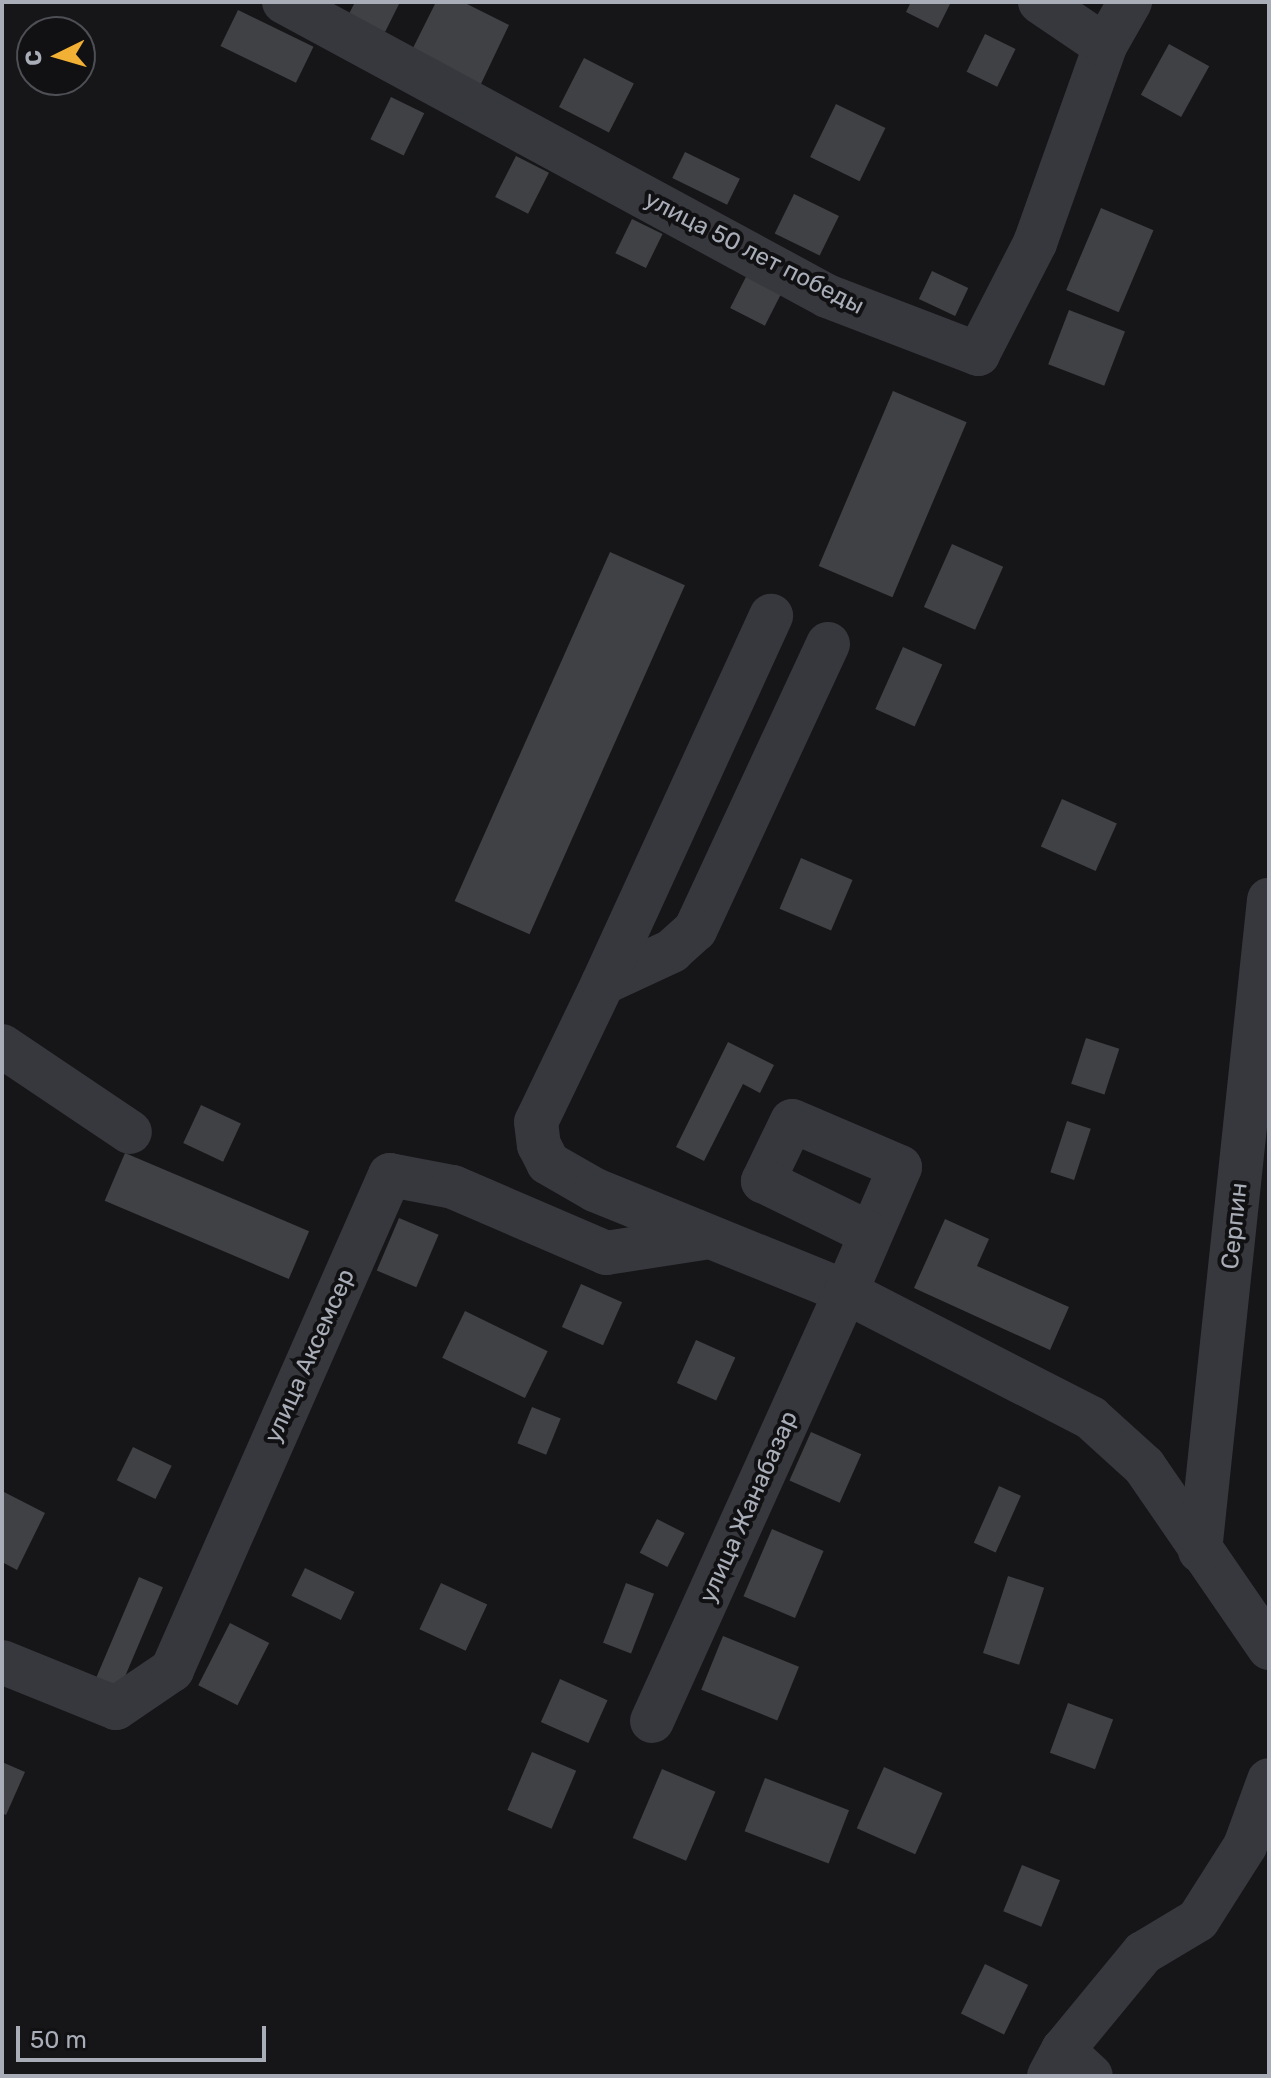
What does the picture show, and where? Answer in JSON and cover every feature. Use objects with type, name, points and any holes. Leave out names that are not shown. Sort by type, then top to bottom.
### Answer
[{"type":"street","name":"улица 50 лет победы","points":[[284,2],[827,296],[978,354],[1035,243],[1105,46]]},
{"type":"street","points":[[1040,2],[1105,46],[1130,2]]},
{"type":"street","points":[[771,616],[536,1122],[539,1145],[548,1163],[595,1190],[846,1292],[1091,1418],[1144,1466],[1200,1551],[1269,1646]]},
{"type":"street","points":[[603,983],[672,951],[695,930],[828,644]]},
{"type":"street","name":"Серпин","points":[[1200,1551],[1260,1073],[1269,900]]},
{"type":"street","points":[[2,1046],[130,1132]]},
{"type":"street","name":"улица Аксемсер","points":[[2,1662],[116,1708],[172,1670],[390,1175],[453,1187],[606,1253],[710,1237]]},
{"type":"street","name":"улица Жанабазар","points":[[652,1721],[871,1234]]},
{"type":"street","points":[[1068,2067],[1143,1953],[1198,1920],[1245,1846],[1269,1780]]},
{"type":"building","points":[[355,2],[400,2],[385,32],[349,14]]},
{"type":"building","points":[[436,2],[463,2],[509,25],[480,86],[411,52]]},
{"type":"building","points":[[911,2],[951,2],[938,28],[906,12]]},
{"type":"building","points":[[238,10],[313,47],[296,83],[220,46]]},
{"type":"building","points":[[985,34],[1016,49],[997,87],[967,72]]},
{"type":"building","points":[[1169,44],[1209,66],[1181,117],[1141,95]]},
{"type":"building","points":[[584,58],[634,83],[609,132],[559,107]]},
{"type":"building","points":[[391,97],[424,113],[404,155],[370,139]]},
{"type":"building","points":[[836,104],[885,128],[860,181],[810,157]]},
{"type":"building","points":[[685,152],[740,179],[727,205],[672,178]]},
{"type":"building","points":[[516,156],[549,173],[528,214],[495,197]]},
{"type":"building","points":[[794,194],[839,216],[820,255],[775,234]]},
{"type":"building","points":[[1101,208],[1153,230],[1119,312],[1066,290]]},
{"type":"building","points":[[632,219],[663,234],[646,268],[615,253]]},
{"type":"building","points":[[751,267],[786,285],[765,326],[730,308]]},
{"type":"building","points":[[932,271],[968,288],[955,316],[919,299]]},
{"type":"building","points":[[1069,310],[1125,332],[1104,386],[1048,364]]},
{"type":"building","points":[[893,391],[967,422],[892,597],[819,566]]},
{"type":"building","points":[[952,544],[1003,567],[975,630],[924,607]]},
{"type":"building","points":[[610,552],[685,585],[530,934],[455,901]]},
{"type":"building","points":[[903,647],[942,664],[915,727],[875,709]]},
{"type":"building","points":[[1062,799],[1117,823],[1096,871],[1041,847]]},
{"type":"building","points":[[801,858],[853,880],[831,931],[780,909]]},
{"type":"building","points":[[1086,1038],[1119,1049],[1104,1094],[1071,1084]]},
{"type":"building","points":[[728,1042],[774,1065],[760,1093],[743,1084],[704,1161],[676,1147]]},
{"type":"building","points":[[201,1105],[241,1124],[223,1162],[183,1143]]},
{"type":"building","points":[[1067,1121],[1091,1129],[1074,1180],[1050,1172]]},
{"type":"building","points":[[125,1153],[309,1231],[289,1279],[105,1201]]},
{"type":"building","points":[[399,1218],[439,1235],[416,1287],[377,1270]]},
{"type":"building","points":[[945,1219],[989,1239],[977,1266],[1069,1307],[1050,1350],[914,1288]]},
{"type":"building","points":[[581,1284],[622,1302],[603,1345],[562,1327]]},
{"type":"building","points":[[465,1311],[548,1351],[525,1398],[442,1358]]},
{"type":"building","points":[[696,1340],[735,1357],[716,1400],[677,1383]]},
{"type":"building","points":[[532,1407],[561,1419],[546,1455],[517,1443]]},
{"type":"building","points":[[811,1432],[861,1454],[840,1503],[789,1480]]},
{"type":"building","points":[[133,1447],[172,1466],[155,1499],[117,1480]]},
{"type":"building","points":[[999,1486],[1021,1496],[996,1552],[974,1543]]},
{"type":"building","points":[[2,1491],[45,1513],[17,1570],[2,1562]]},
{"type":"building","points":[[657,1519],[685,1533],[667,1567],[640,1553]]},
{"type":"building","points":[[772,1529],[824,1551],[795,1618],[743,1596]]},
{"type":"building","points":[[305,1568],[354,1592],[341,1620],[291,1596]]},
{"type":"building","points":[[1008,1576],[1044,1588],[1019,1665],[983,1653]]},
{"type":"building","points":[[139,1577],[163,1587],[117,1696],[93,1686]]},
{"type":"building","points":[[441,1583],[487,1605],[466,1651],[419,1629]]},
{"type":"building","points":[[626,1583],[654,1594],[631,1654],[603,1643]]},
{"type":"building","points":[[230,1623],[269,1643],[237,1705],[198,1685]]},
{"type":"building","points":[[723,1636],[799,1667],[777,1720],[701,1690]]},
{"type":"building","points":[[560,1679],[608,1700],[588,1743],[541,1722]]},
{"type":"building","points":[[1068,1703],[1113,1719],[1095,1769],[1050,1753]]},
{"type":"building","points":[[532,1752],[576,1771],[552,1829],[507,1810]]},
{"type":"building","points":[[2,1762],[25,1772],[6,1815],[2,1813]]},
{"type":"building","points":[[884,1767],[942,1793],[915,1854],[857,1828]]},
{"type":"building","points":[[662,1769],[715,1792],[686,1861],[633,1838]]},
{"type":"building","points":[[765,1778],[849,1810],[829,1863],[745,1831]]},
{"type":"building","points":[[1022,1865],[1060,1880],[1041,1927],[1003,1911]]},
{"type":"building","points":[[985,1964],[1028,1985],[1004,2034],[961,2013]]}]
